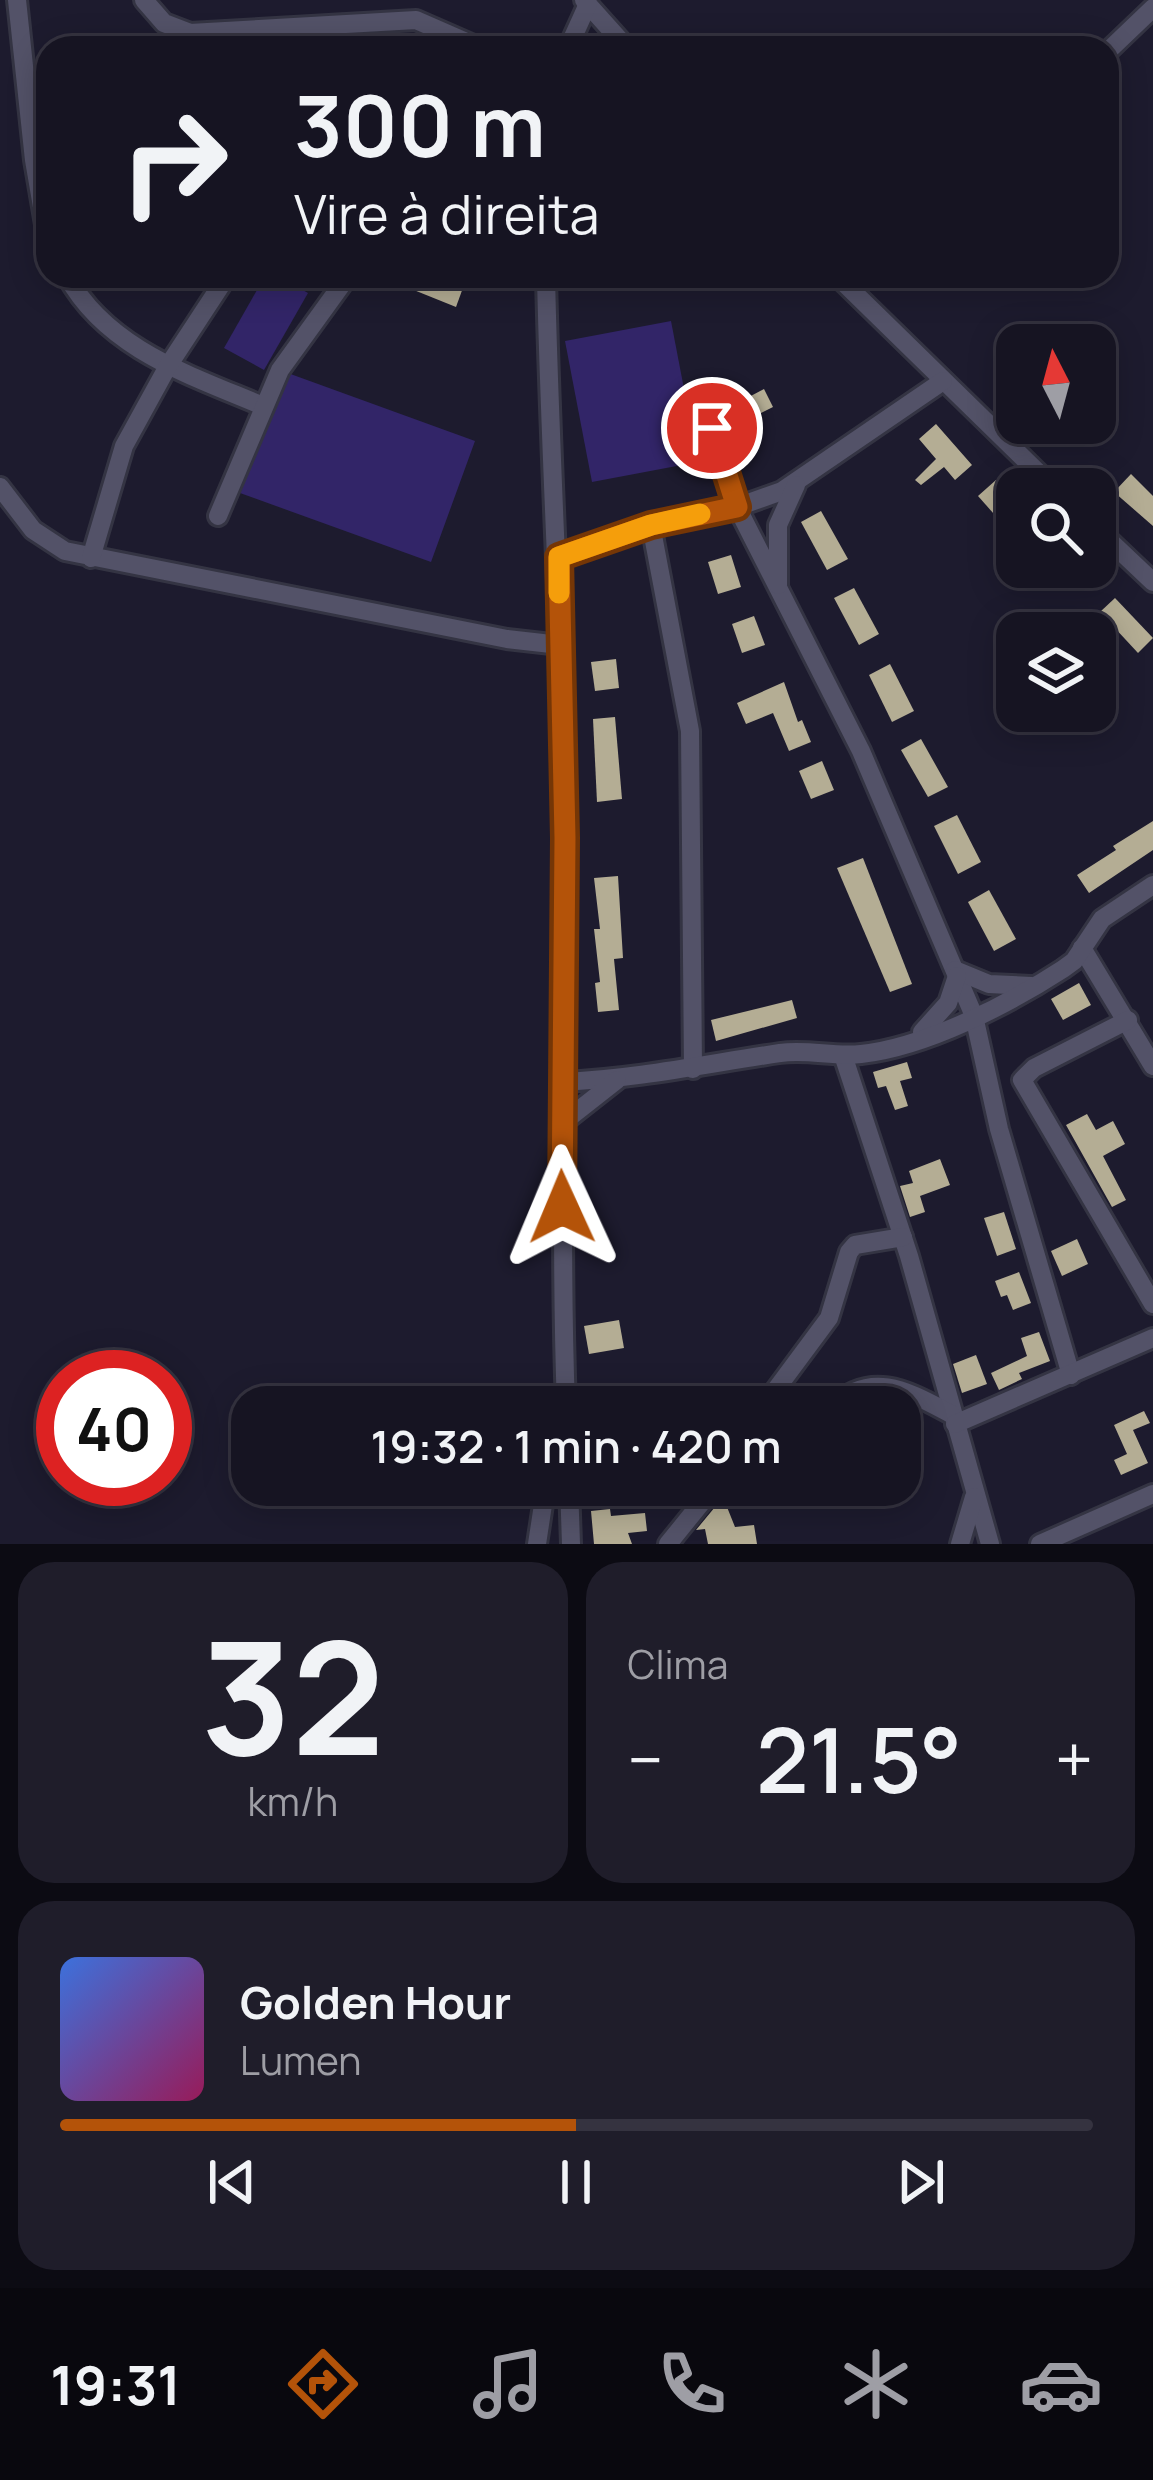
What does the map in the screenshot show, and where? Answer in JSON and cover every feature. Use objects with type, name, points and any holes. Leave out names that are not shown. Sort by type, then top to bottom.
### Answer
[{"type":"street","points":[[17,0],[36,172]]},
{"type":"street","points":[[144,0],[164,23],[190,34],[416,20],[442,36]]},
{"type":"street","points":[[573,36],[586,2],[616,36]]},
{"type":"street","points":[[1119,41],[1153,8]]},
{"type":"street","points":[[73,288],[115,333],[168,366],[263,406]]},
{"type":"street","points":[[91,558],[124,446],[219,288]]},
{"type":"street","points":[[218,516],[280,370],[339,288]]},
{"type":"street","points":[[547,288],[565,838],[561,1124],[566,1386]]},
{"type":"street","points":[[849,288],[1034,468]]},
{"type":"street","points":[[559,557],[651,525],[737,507],[782,491],[944,380]]},
{"type":"street","points":[[712,428],[737,507],[861,751],[974,1016],[999,1129],[1071,1376]]},
{"type":"street","points":[[779,590],[778,525],[798,480]]},
{"type":"street","points":[[0,487],[33,530],[65,551],[507,639],[560,645]]},
{"type":"street","points":[[651,525],[689,714],[693,1069]]},
{"type":"street","points":[[1116,547],[1153,582]]},
{"type":"street","points":[[562,1082],[617,1080],[806,1049],[843,1055],[914,1040],[1035,987],[1074,961],[1102,919],[1153,885]]},
{"type":"street","points":[[1082,949],[1153,1066]]},
{"type":"street","points":[[956,973],[989,984],[1035,987]]},
{"type":"street","points":[[914,1040],[948,1004],[956,973]]},
{"type":"street","points":[[1128,1020],[1034,1068],[1022,1080],[1153,1304]]},
{"type":"street","points":[[843,1055],[903,1237],[990,1544]]},
{"type":"street","points":[[561,1124],[617,1080]]},
{"type":"street","points":[[779,1386],[829,1318],[849,1252],[855,1245],[903,1237]]},
{"type":"street","points":[[953,1419],[1071,1376],[1153,1338]]},
{"type":"street","points":[[921,1400],[953,1419]]},
{"type":"street","points":[[960,1544],[975,1492]]},
{"type":"street","points":[[1040,1544],[1149,1503]]},
{"type":"street","points":[[537,1544],[543,1506]]},
{"type":"street","points":[[570,1506],[571,1544]]},
{"type":"street","points":[[668,1544],[701,1506]]},
{"type":"shaded area","points":[[258,288],[299,288],[308,293],[264,370],[224,348]]},
{"type":"shaded area","points":[[671,321],[698,462],[592,482],[565,341]]},
{"type":"shaded area","points":[[285,372],[475,441],[431,562],[240,493]]},
{"type":"building","points":[[409,288],[463,288],[456,307]]},
{"type":"building","points":[[764,389],[773,407],[737,425],[728,408]]},
{"type":"building","points":[[936,424],[972,465],[955,480],[944,467],[921,485],[915,480],[936,459],[919,439]]},
{"type":"building","points":[[1131,474],[1153,496],[1153,526],[1116,494]]},
{"type":"building","points":[[996,480],[996,516],[978,496]]},
{"type":"building","points":[[821,511],[848,559],[827,570],[801,522]]},
{"type":"building","points":[[731,555],[741,587],[718,594],[708,562]]},
{"type":"building","points":[[854,588],[879,634],[859,645],[834,598]]},
{"type":"building","points":[[1115,598],[1153,638],[1138,653],[1116,629],[1116,612],[1100,612]]},
{"type":"building","points":[[754,616],[765,645],[742,653],[732,624]]},
{"type":"building","points":[[616,659],[619,688],[595,691],[591,662]]},
{"type":"building","points":[[890,664],[914,711],[892,722],[869,675]]},
{"type":"building","points":[[784,682],[798,722],[802,720],[811,742],[789,751],[773,713],[746,724],[737,703]]},
{"type":"building","points":[[615,717],[622,799],[597,802],[593,719]]},
{"type":"building","points":[[921,739],[948,787],[928,797],[901,750]]},
{"type":"building","points":[[822,761],[834,790],[811,799],[799,771]]},
{"type":"building","points":[[957,815],[981,862],[958,874],[934,826]]},
{"type":"building","points":[[1153,821],[1153,850],[1089,893],[1077,875]]},
{"type":"building","points":[[863,858],[912,984],[890,992],[837,868]]},
{"type":"building","points":[[618,876],[623,958],[614,959],[619,1010],[598,1012],[594,929],[600,929],[594,878]]},
{"type":"building","points":[[989,890],[1016,939],[994,951],[968,902]]},
{"type":"building","points":[[1079,983],[1091,1005],[1063,1020],[1051,999]]},
{"type":"building","points":[[792,1000],[797,1018],[716,1041],[711,1020]]},
{"type":"building","points":[[907,1062],[912,1078],[900,1081],[908,1106],[895,1110],[886,1086],[878,1088],[873,1072]]},
{"type":"building","points":[[1087,1114],[1096,1130],[1113,1121],[1125,1144],[1103,1156],[1126,1200],[1112,1207],[1066,1125]]},
{"type":"building","points":[[940,1159],[950,1185],[920,1196],[925,1212],[910,1217],[900,1186],[913,1183],[909,1171]]},
{"type":"building","points":[[1004,1212],[1016,1249],[997,1256],[984,1218]]},
{"type":"building","points":[[1077,1239],[1088,1264],[1062,1276],[1051,1251]]},
{"type":"building","points":[[1019,1272],[1031,1303],[1013,1310],[995,1281]]},
{"type":"building","points":[[619,1320],[624,1348],[589,1354],[584,1326]]},
{"type":"building","points":[[1039,1332],[1050,1361],[1019,1373],[1022,1379],[999,1390],[991,1373],[1027,1356],[1021,1338]]},
{"type":"building","points":[[976,1355],[987,1384],[962,1393],[953,1364]]},
{"type":"building","points":[[1144,1411],[1150,1423],[1133,1430],[1148,1463],[1121,1475],[1114,1460],[1127,1454],[1114,1425]]},
{"type":"building","points":[[727,1506],[735,1527],[754,1525],[757,1544],[708,1544],[705,1529],[696,1530],[715,1507]]},
{"type":"building","points":[[610,1509],[611,1516],[645,1513],[647,1531],[628,1533],[632,1544],[594,1544],[591,1511]]},
{"type":"slow traffic","points":[[559,593],[559,557],[651,525],[700,514]]},
{"type":"route","points":[[562,1207],[565,838],[559,557],[651,525],[737,507],[712,428]]}]
